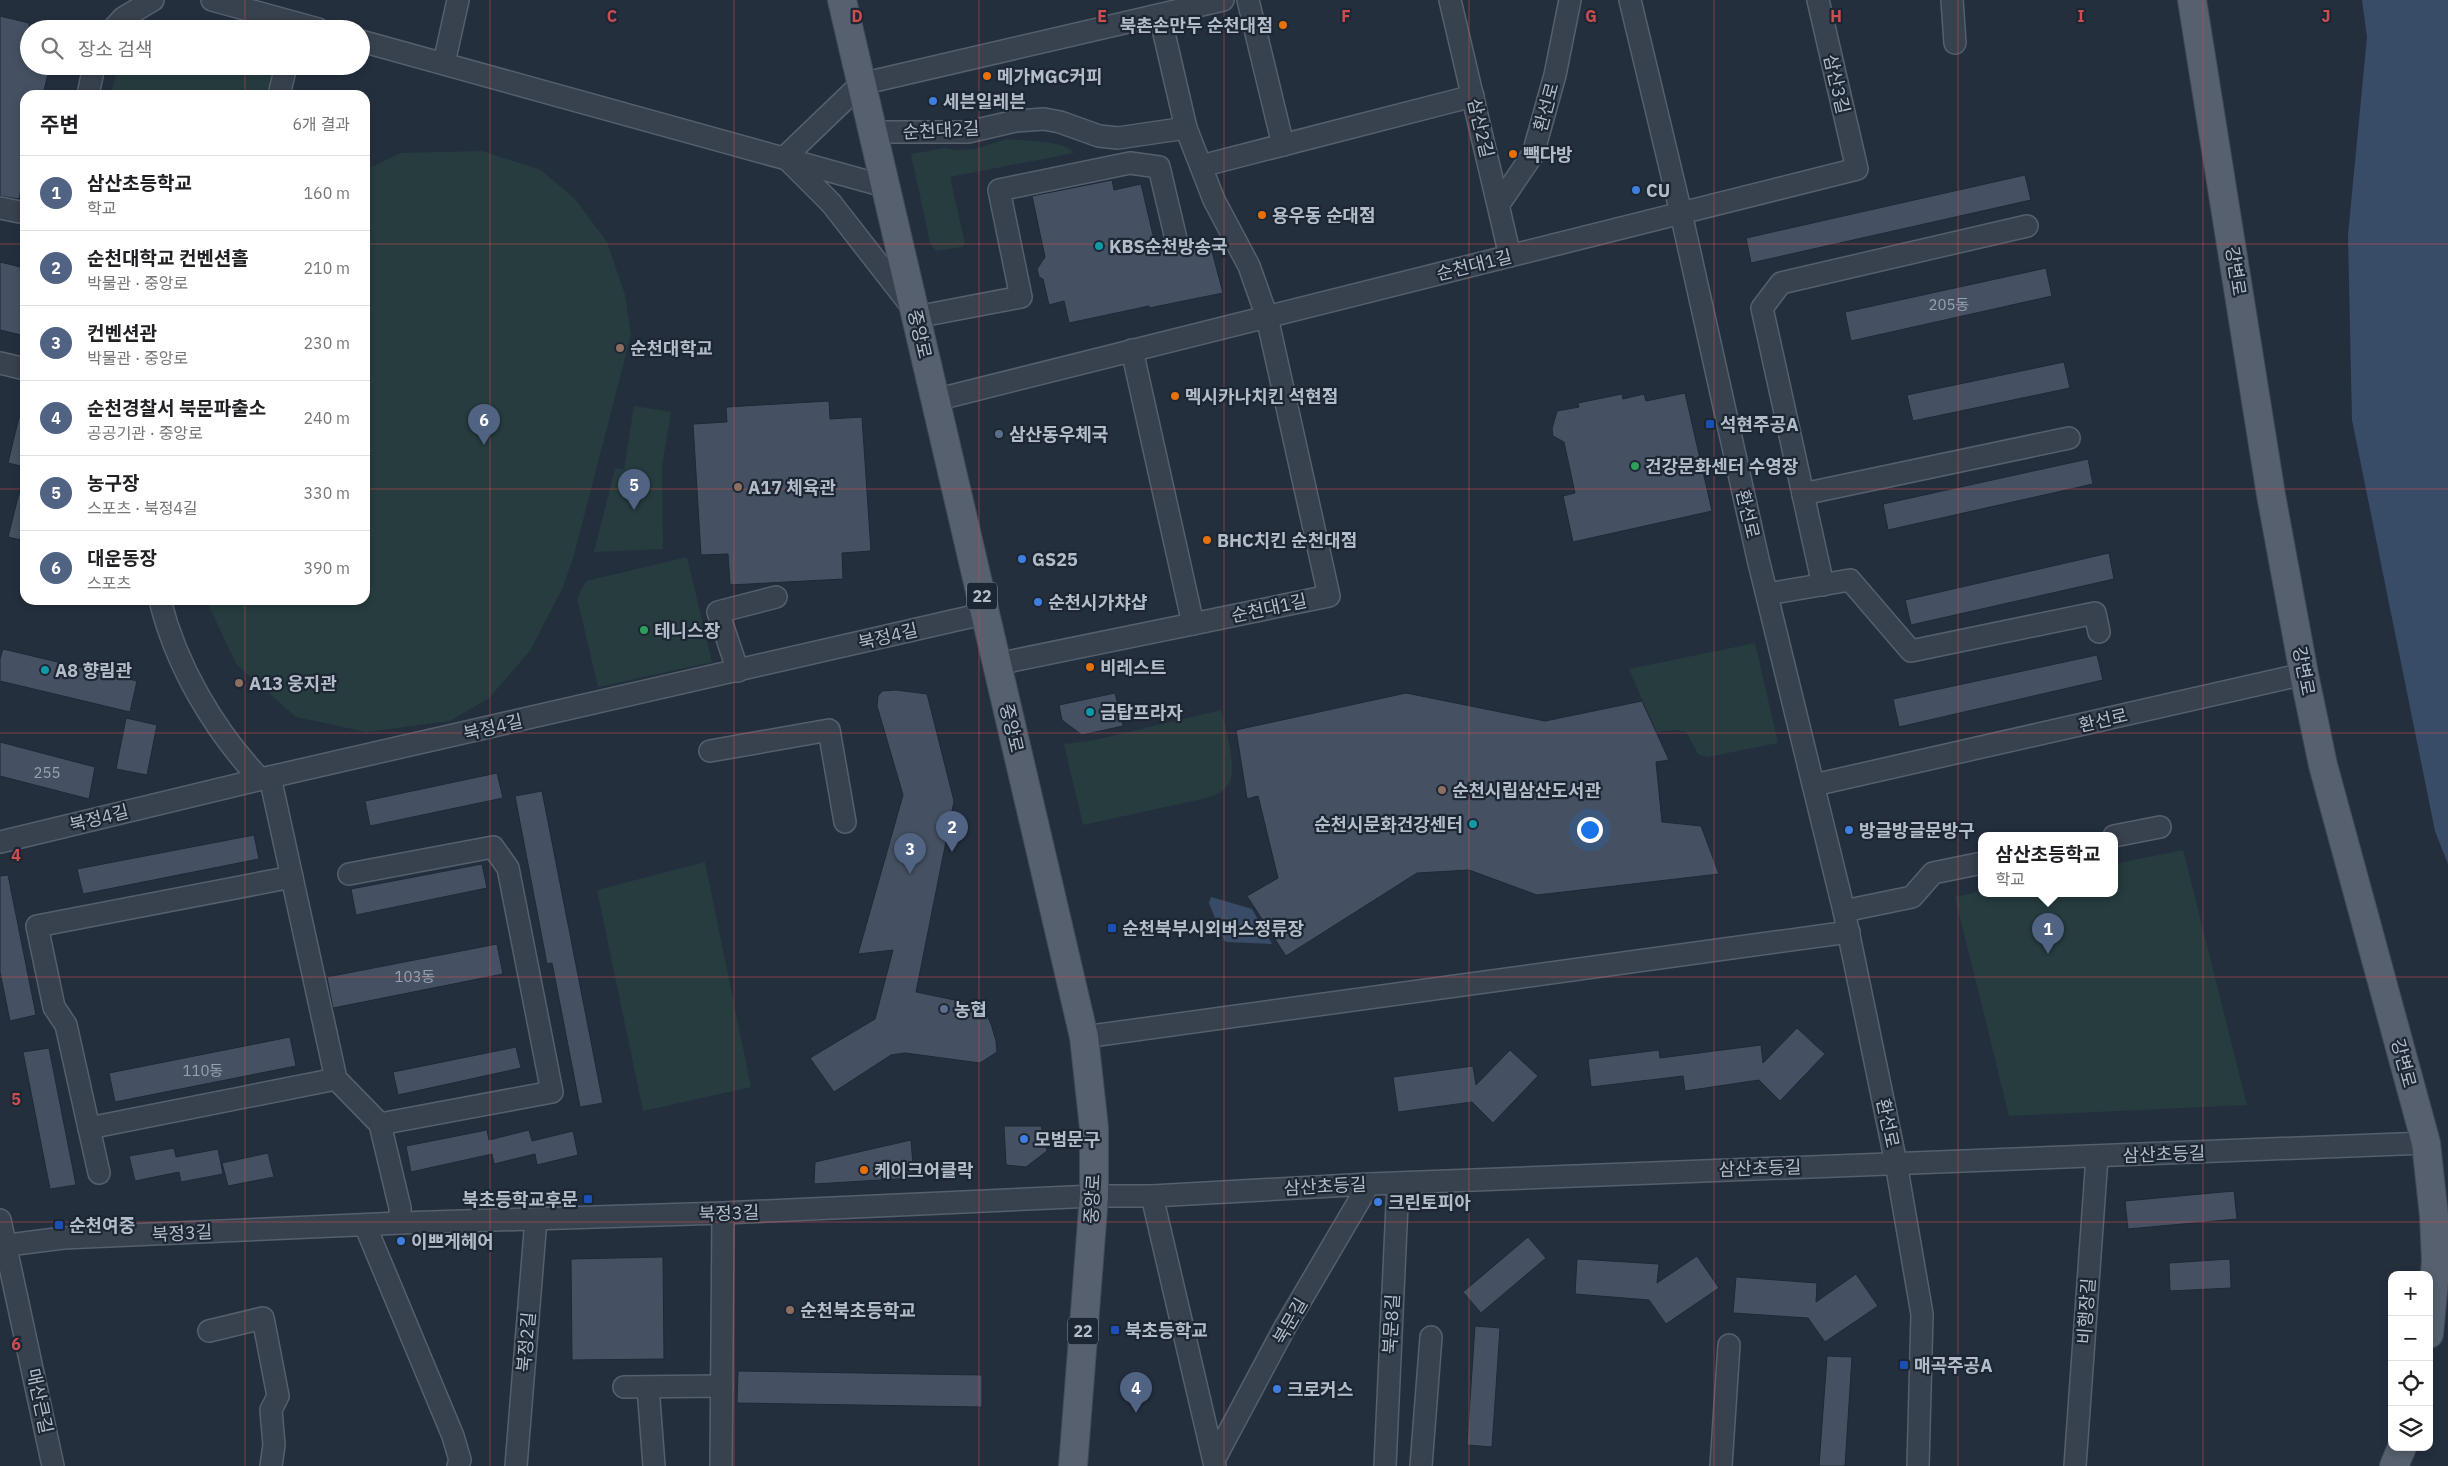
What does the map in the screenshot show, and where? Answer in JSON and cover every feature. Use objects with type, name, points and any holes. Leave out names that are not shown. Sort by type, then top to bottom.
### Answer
[{"type":"main road","name":"중앙로","points":[[842,0],[884,186],[987,613],[997,664],[1084,1036],[1094,1128],[1094,1196],[1073,1466]]},
{"type":"main road","name":"강변로","points":[[2192,0],[2271,495],[2304,674],[2323,765],[2426,1143],[2435,1225],[2436,1321]]},
{"type":"main road","points":[[2394,1466],[2400,1451]]},
{"type":"street","points":[[120,20],[152,0]]},
{"type":"street","points":[[212,0],[277,20]]},
{"type":"street","points":[[444,63],[458,0]]},
{"type":"street","points":[[785,157],[861,84],[1223,0]]},
{"type":"street","points":[[1248,0],[1283,145]]},
{"type":"street","name":"삼산2길","points":[[1450,0],[1510,256]]},
{"type":"street","name":"환선로","points":[[1499,204],[1533,154],[1555,75],[1570,0]]},
{"type":"street","name":"환선로","points":[[1630,0],[1681,213],[1767,594],[1849,932],[1896,1163],[1922,1314],[1918,1466]]},
{"type":"street","name":"삼산3길","points":[[1681,213],[1857,169],[1818,0]]},
{"type":"street","points":[[1952,0],[1955,43]]},
{"type":"street","points":[[1160,16],[1186,128],[1214,200],[1249,266],[1267,316]]},
{"type":"street","points":[[370,43],[884,186]]},
{"type":"street","points":[[89,90],[92,75]]},
{"type":"street","points":[[280,90],[284,75]]},
{"type":"street","points":[[1201,166],[1473,96]]},
{"type":"street","name":"순천대2길","points":[[872,132],[968,132],[1016,120],[1044,119],[1060,122],[1100,136],[1118,138],[1186,128]]},
{"type":"street","points":[[785,157],[831,203],[915,314],[1021,297],[998,190],[1130,163],[1159,167],[1176,239]]},
{"type":"street","points":[[0,208],[20,212]]},
{"type":"street","name":"순천대1길","points":[[935,400],[1681,213]]},
{"type":"street","points":[[1823,585],[1762,308],[1781,283],[2027,226]]},
{"type":"street","name":"순천대1길","points":[[997,664],[1329,596],[1267,316]]},
{"type":"street","points":[[1132,350],[1193,624]]},
{"type":"street","points":[[0,362],[20,368]]},
{"type":"street","points":[[1803,494],[2069,438]]},
{"type":"street","points":[[1767,594],[1850,580],[1912,651],[2095,613],[2099,632]]},
{"type":"street","points":[[738,671],[718,612],[776,597]]},
{"type":"street","points":[[162,605],[168,626],[190,679],[220,732],[265,778],[292,877],[336,1079],[380,1124],[400,1208],[400,1223]]},
{"type":"street","name":"북정4길","points":[[0,842],[265,778],[987,613]]},
{"type":"street","name":"환선로","points":[[1814,785],[2304,674]]},
{"type":"street","points":[[710,751],[829,730],[845,822]]},
{"type":"street","points":[[2118,835],[2160,827]]},
{"type":"street","points":[[349,874],[493,847],[508,868],[552,1092],[380,1124]]},
{"type":"street","points":[[1844,911],[1912,897],[1933,873],[1978,865]]},
{"type":"street","points":[[98,1173],[66,1025],[54,1007],[37,926],[292,877]]},
{"type":"street","points":[[1084,1036],[1849,932]]},
{"type":"street","points":[[89,1128],[336,1079]]},
{"type":"street","name":"삼산초등길","points":[[1094,1196],[1152,1196],[1369,1184],[2426,1143]]},
{"type":"street","name":"비행장길","points":[[2076,1466],[2097,1156]]},
{"type":"street","name":"북문8길","points":[[1385,1466],[1398,1183]]},
{"type":"street","name":"북문길","points":[[1215,1463],[1285,1327],[1369,1184]]},
{"type":"street","name":"북정3길","points":[[3,1246],[63,1238],[400,1223],[723,1214],[1094,1196]]},
{"type":"street","name":"북문길","points":[[1152,1196],[1215,1463]]},
{"type":"street","points":[[721,1466],[723,1214]]},
{"type":"street","name":"북정2길","points":[[516,1466],[536,1219]]},
{"type":"street","name":"매산큰길","points":[[0,1220],[3,1246],[53,1466]]},
{"type":"street","points":[[365,1225],[453,1436],[460,1460],[458,1466]]},
{"type":"street","points":[[209,1331],[263,1318],[278,1396],[271,1410],[274,1445],[271,1466]]},
{"type":"street","points":[[1421,1466],[1431,1337]]},
{"type":"street","points":[[1721,1466],[1729,1346]]},
{"type":"street","points":[[624,1387],[722,1386]]},
{"type":"street","points":[[648,1387],[654,1466]]},
{"type":"green space","points":[[116,75],[275,75],[271,90],[112,90]]},
{"type":"green space","points":[[1007,139],[1053,143],[1074,153],[950,177],[965,244],[962,247],[936,251],[930,243],[911,154],[945,148],[955,150],[975,149]]},
{"type":"green space","points":[[482,151],[541,170],[575,199],[607,242],[625,295],[631,335],[574,555],[563,587],[530,651],[489,698],[450,721],[366,732],[296,717],[236,664],[208,605],[370,605],[370,168],[401,153]]},
{"type":"green space","points":[[634,406],[671,412],[662,466],[663,549],[594,552],[615,469],[624,469]]},
{"type":"green space","name":"테니스장","points":[[687,557],[712,662],[598,687],[577,598],[586,581]]},
{"type":"green space","points":[[1755,643],[1778,743],[1708,757],[1698,754],[1686,732],[1675,730],[1656,732],[1629,669]]},
{"type":"green space","points":[[1221,710],[1230,747],[1232,768],[1227,786],[1217,794],[1207,798],[1083,825],[1064,744],[1095,740]]},
{"type":"green space","points":[[2183,850],[2247,1105],[2009,1116],[1955,897],[1978,892],[1978,897],[2118,897],[2118,863]]},
{"type":"green space","points":[[705,862],[751,1087],[643,1111],[597,890]]},
{"type":"water","points":[[2362,0],[2448,0],[2448,864],[2435,831],[2352,420],[2348,235],[2367,37]]},
{"type":"water","points":[[1211,897],[1252,909],[1272,944],[1227,942],[1224,940],[1209,903]]},
{"type":"building","points":[[0,16],[20,21],[20,75],[48,75],[44,90],[20,90],[20,195],[19,199],[0,196]]},
{"type":"building","points":[[2025,175],[2031,200],[1751,263],[1746,238]]},
{"type":"building","name":"KBS순천방송국","points":[[1112,180],[1114,190],[1141,184],[1157,252],[1170,249],[1179,251],[1186,245],[1209,240],[1223,293],[1069,323],[1064,301],[1049,305],[1043,279],[1039,277],[1037,269],[1045,257],[1032,196]]},
{"type":"building","points":[[0,262],[20,267],[20,335],[0,330]]},
{"type":"building","points":[[2046,268],[2052,296],[1851,341],[1845,312]]},
{"type":"building","points":[[2064,362],[2070,388],[1913,421],[1907,395]]},
{"type":"building","name":"건강문화센터 수영장","points":[[1685,393],[1712,511],[1573,542],[1563,496],[1575,493],[1564,442],[1553,436],[1552,429],[1557,411],[1579,407],[1578,403],[1622,394],[1623,399],[1644,394],[1646,401]]},
{"type":"building","points":[[829,401],[830,419],[862,417],[871,551],[842,553],[843,579],[730,585],[728,554],[701,555],[693,424],[727,422],[726,407]]},
{"type":"building","points":[[19,417],[20,417],[20,466],[8,463]]},
{"type":"building","points":[[2088,459],[2093,484],[1888,530],[1883,504]]},
{"type":"building","points":[[19,493],[20,493],[20,540],[8,537]]},
{"type":"building","points":[[2109,553],[2114,579],[1911,625],[1905,600]]},
{"type":"building","name":"A8 향림관","points":[[3,649],[137,681],[130,712],[0,681],[0,659]]},
{"type":"building","points":[[2097,655],[2103,680],[1899,727],[1893,699]]},
{"type":"building","points":[[896,690],[927,694],[954,801],[916,992],[979,1005],[985,1011],[991,1024],[997,1052],[980,1063],[905,1053],[891,1055],[834,1092],[810,1058],[875,1019],[893,950],[858,954],[903,795],[877,706],[878,696],[882,691]]},
{"type":"building","name":"금탑프라자","points":[[1115,693],[1123,726],[1082,735],[1062,720],[1059,705]]},
{"type":"building","name":"순천시문화건강센터","points":[[1406,693],[1545,721],[1642,701],[1669,760],[1656,762],[1662,822],[1701,826],[1719,874],[1537,895],[1469,870],[1417,873],[1286,956],[1247,896],[1278,878],[1258,796],[1247,799],[1236,730]]},
{"type":"building","name":"A8 향림관","points":[[126,718],[157,725],[147,775],[116,769]]},
{"type":"building","points":[[0,742],[95,767],[89,799],[0,776]]},
{"type":"building","points":[[497,773],[503,798],[370,826],[365,801]]},
{"type":"building","points":[[542,791],[603,1103],[580,1107],[552,963],[547,964],[515,796]]},
{"type":"building","points":[[254,835],[259,859],[83,894],[77,869]]},
{"type":"building","points":[[482,864],[487,888],[356,915],[351,889]]},
{"type":"building","points":[[8,875],[36,1015],[10,1021],[0,972],[0,876]]},
{"type":"building","points":[[497,944],[503,974],[333,1008],[327,977]]},
{"type":"building","points":[[1797,1028],[1825,1054],[1780,1101],[1759,1080],[1685,1091],[1683,1076],[1591,1087],[1588,1059],[1659,1050],[1660,1058],[1761,1045],[1763,1063]]},
{"type":"building","points":[[290,1037],[296,1066],[115,1102],[109,1073]]},
{"type":"building","points":[[516,1047],[521,1068],[398,1095],[393,1072]]},
{"type":"building","points":[[49,1048],[76,1185],[50,1189],[23,1052]]},
{"type":"building","points":[[1510,1050],[1538,1076],[1493,1123],[1472,1102],[1398,1112],[1393,1077],[1473,1066],[1476,1085]]},
{"type":"building","name":"모범문구","points":[[1004,1126],[1041,1126],[1047,1151],[1026,1167],[1006,1165]]},
{"type":"building","points":[[487,1130],[489,1140],[529,1130],[532,1141],[573,1131],[578,1155],[537,1165],[535,1154],[494,1164],[492,1154],[411,1172],[406,1146]]},
{"type":"building","name":"케이크어클락","points":[[911,1140],[914,1178],[814,1184],[815,1162]]},
{"type":"building","points":[[174,1148],[176,1157],[218,1149],[223,1174],[181,1182],[179,1172],[135,1181],[129,1156]]},
{"type":"building","points":[[268,1153],[274,1177],[228,1186],[222,1163]]},
{"type":"building","points":[[2234,1191],[2237,1219],[2128,1229],[2125,1201]]},
{"type":"building","points":[[1528,1237],[1546,1258],[1481,1313],[1463,1292]]},
{"type":"building","points":[[1697,1256],[1719,1288],[1666,1324],[1649,1300],[1575,1294],[1577,1259],[1659,1264],[1657,1283]]},
{"type":"building","points":[[663,1257],[664,1359],[572,1360],[571,1259]]},
{"type":"building","points":[[2230,1259],[2231,1288],[2170,1291],[2169,1263]]},
{"type":"building","points":[[1856,1274],[1878,1306],[1825,1342],[1808,1318],[1733,1313],[1736,1277],[1817,1283],[1816,1302]]},
{"type":"building","points":[[1475,1326],[1500,1328],[1492,1447],[1467,1445]]},
{"type":"building","points":[[1827,1356],[1852,1357],[1845,1466],[1819,1466]]},
{"type":"building","points":[[738,1371],[982,1375],[982,1407],[737,1403]]},
{"type":"place","name":"북촌손만두 순천대점","points":[[1283,25]]},
{"type":"place","name":"메가MGC커피","points":[[987,76]]},
{"type":"place","name":"세븐일레븐","points":[[933,101]]},
{"type":"place","name":"빽다방","points":[[1513,154]]},
{"type":"place","name":"CU","points":[[1636,190]]},
{"type":"place","name":"용우동 순대점","points":[[1262,215]]},
{"type":"place","name":"KBS순천방송국","points":[[1099,246]]},
{"type":"place","name":"순천대학교","points":[[620,348]]},
{"type":"place","name":"멕시카나치킨 석현점","points":[[1175,396]]},
{"type":"place","name":"석현주공A","points":[[1710,424]]},
{"type":"place","name":"삼산동우체국","points":[[999,434]]},
{"type":"place","name":"대운동장","points":[[484,445]]},
{"type":"place","name":"건강문화센터 수영장","points":[[1635,466]]},
{"type":"place","name":"A17 체육관","points":[[738,487]]},
{"type":"place","name":"농구장","points":[[634,510]]},
{"type":"place","name":"BHC치킨 순천대점","points":[[1207,540]]},
{"type":"place","name":"GS25","points":[[1022,559]]},
{"type":"place","name":"순천시가챠샵","points":[[1038,602]]},
{"type":"place","name":"테니스장","points":[[644,630]]},
{"type":"place","name":"비레스트","points":[[1090,667]]},
{"type":"place","name":"A8 향림관","points":[[45,670]]},
{"type":"place","name":"A13 웅지관","points":[[239,683]]},
{"type":"place","name":"금탑프라자","points":[[1090,712]]},
{"type":"place","name":"순천시립삼산도서관","points":[[1442,790]]},
{"type":"place","name":"순천시문화건강센터","points":[[1473,824]]},
{"type":"place","name":"방글방글문방구","points":[[1849,830]]},
{"type":"place","name":"순천대학교 컨벤션홀","points":[[952,852]]},
{"type":"place","name":"컨벤션관","points":[[910,874]]},
{"type":"place","name":"순천북부시외버스정류장","points":[[1112,928]]},
{"type":"place","name":"삼산초등학교","points":[[2048,954]]},
{"type":"place","name":"농협","points":[[944,1009]]},
{"type":"place","name":"모범문구","points":[[1024,1139]]},
{"type":"place","name":"케이크어클락","points":[[864,1170]]},
{"type":"place","name":"북초등학교후문","points":[[588,1199]]},
{"type":"place","name":"크린토피아","points":[[1378,1202]]},
{"type":"place","name":"순천여중","points":[[59,1225]]},
{"type":"place","name":"이쁘게헤어","points":[[401,1241]]},
{"type":"place","name":"순천북초등학교","points":[[790,1310]]},
{"type":"place","name":"북초등학교","points":[[1115,1330]]},
{"type":"place","name":"매곡주공A","points":[[1904,1365]]},
{"type":"place","name":"크로커스","points":[[1277,1389]]},
{"type":"place","name":"순천경찰서 북문파출소","points":[[1136,1413]]}]
